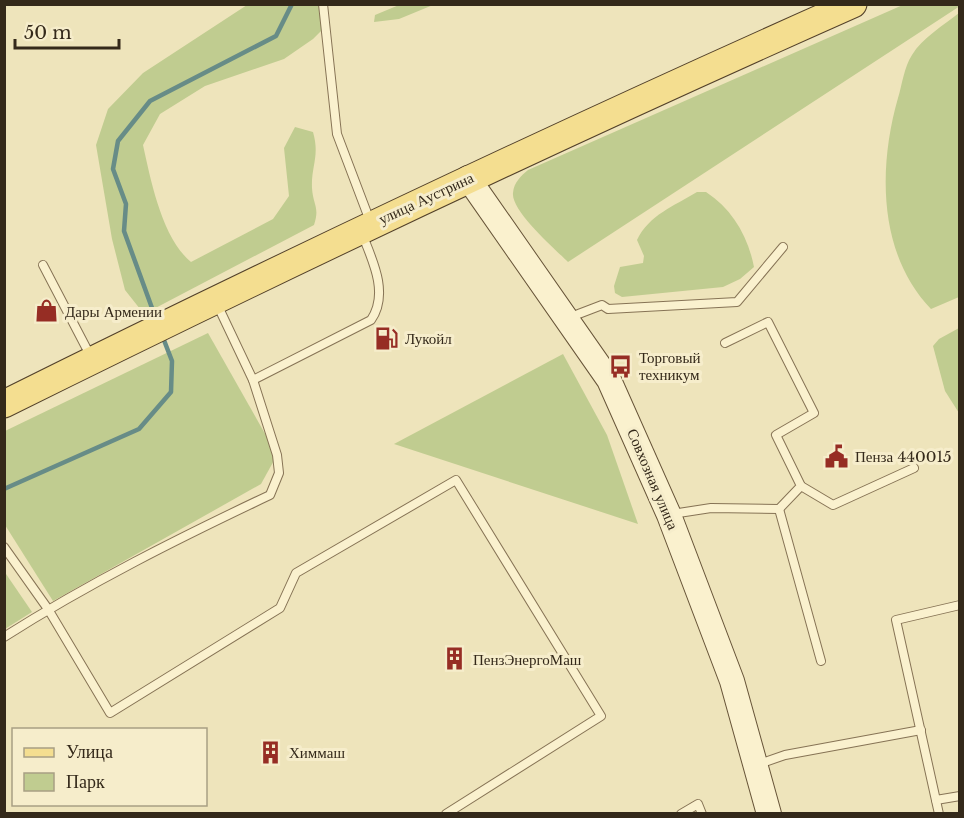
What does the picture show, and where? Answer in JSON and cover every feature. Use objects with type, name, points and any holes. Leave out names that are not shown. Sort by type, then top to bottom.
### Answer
[{"type":"main road","name":"улица Аустрина","points":[[4,404],[215,299],[468,178],[853,4]]},
{"type":"main road","name":"Совхозная улица","points":[[468,178],[568,318],[609,380],[669,514],[732,681],[769,813]]},
{"type":"lane","points":[[253,381],[371,320],[378,310],[382,295],[365,227],[337,134],[323,4]]},
{"type":"lane","points":[[568,318],[602,305],[608,309],[737,302],[783,247]]},
{"type":"lane","points":[[43,266],[93,360]]},
{"type":"lane","points":[[4,637],[48,609],[188,533],[270,495],[279,473],[277,455],[253,381],[215,299]]},
{"type":"lane","points":[[725,344],[768,322],[814,413],[776,435],[801,486],[833,505],[914,468]]},
{"type":"lane","points":[[4,547],[48,609],[110,713],[280,608],[296,573],[456,480],[601,716],[446,813]]},
{"type":"lane","points":[[669,514],[711,508],[779,509],[801,486]]},
{"type":"lane","points":[[779,509],[822,661]]},
{"type":"lane","points":[[939,813],[896,621],[960,605]]},
{"type":"lane","points":[[755,765],[786,755],[921,730]]},
{"type":"lane","points":[[936,800],[960,796]]},
{"type":"lane","points":[[681,813],[698,804],[702,813]]},
{"type":"green space","points":[[905,4],[960,6],[568,262],[526,219],[514,201],[515,186],[528,170]]},
{"type":"green space","points":[[247,5],[321,5],[328,24],[313,39],[284,59],[205,86],[160,114],[143,145],[154,192],[172,239],[191,262],[273,219],[289,196],[284,148],[295,127],[313,132],[315,140],[312,180],[316,210],[314,225],[144,314],[125,290],[112,239],[96,145],[108,109],[143,73]]},
{"type":"green space","points":[[399,5],[433,5],[399,19],[374,22],[375,15]]},
{"type":"green space","points":[[959,13],[959,297],[931,309],[914,287],[901,263],[892,237],[887,209],[887,153],[903,76],[909,60],[927,37]]},
{"type":"green space","points":[[697,192],[706,192],[715,199],[738,224],[748,245],[754,267],[740,279],[723,287],[622,297],[615,293],[614,286],[620,267],[643,263],[644,256],[637,240],[642,231],[663,212]]},
{"type":"green space","points":[[959,328],[959,413],[945,391],[933,346],[939,339]]},
{"type":"green space","points":[[208,333],[277,455],[261,484],[53,601],[5,525],[5,431]]},
{"type":"green space","points":[[563,354],[607,435],[638,524],[394,444]]},
{"type":"green space","points":[[4,571],[32,612],[5,629],[4,629]]},
{"type":"waterway","points":[[156,319],[124,231],[126,204],[113,169],[118,141],[150,101],[276,36],[292,4]]},
{"type":"waterway","points":[[4,489],[139,429],[171,392],[172,361],[162,335]]},
{"type":"place","name":"Дары Армении","points":[[47,311]]},
{"type":"place","name":"Лукойл","points":[[387,338]]},
{"type":"place","name":"Торговый техникум","points":[[621,366]]},
{"type":"place","name":"Пенза 440015","points":[[837,456]]},
{"type":"place","name":"ПензЭнергоМаш","points":[[455,659]]},
{"type":"place","name":"Химмаш","points":[[271,752]]}]
